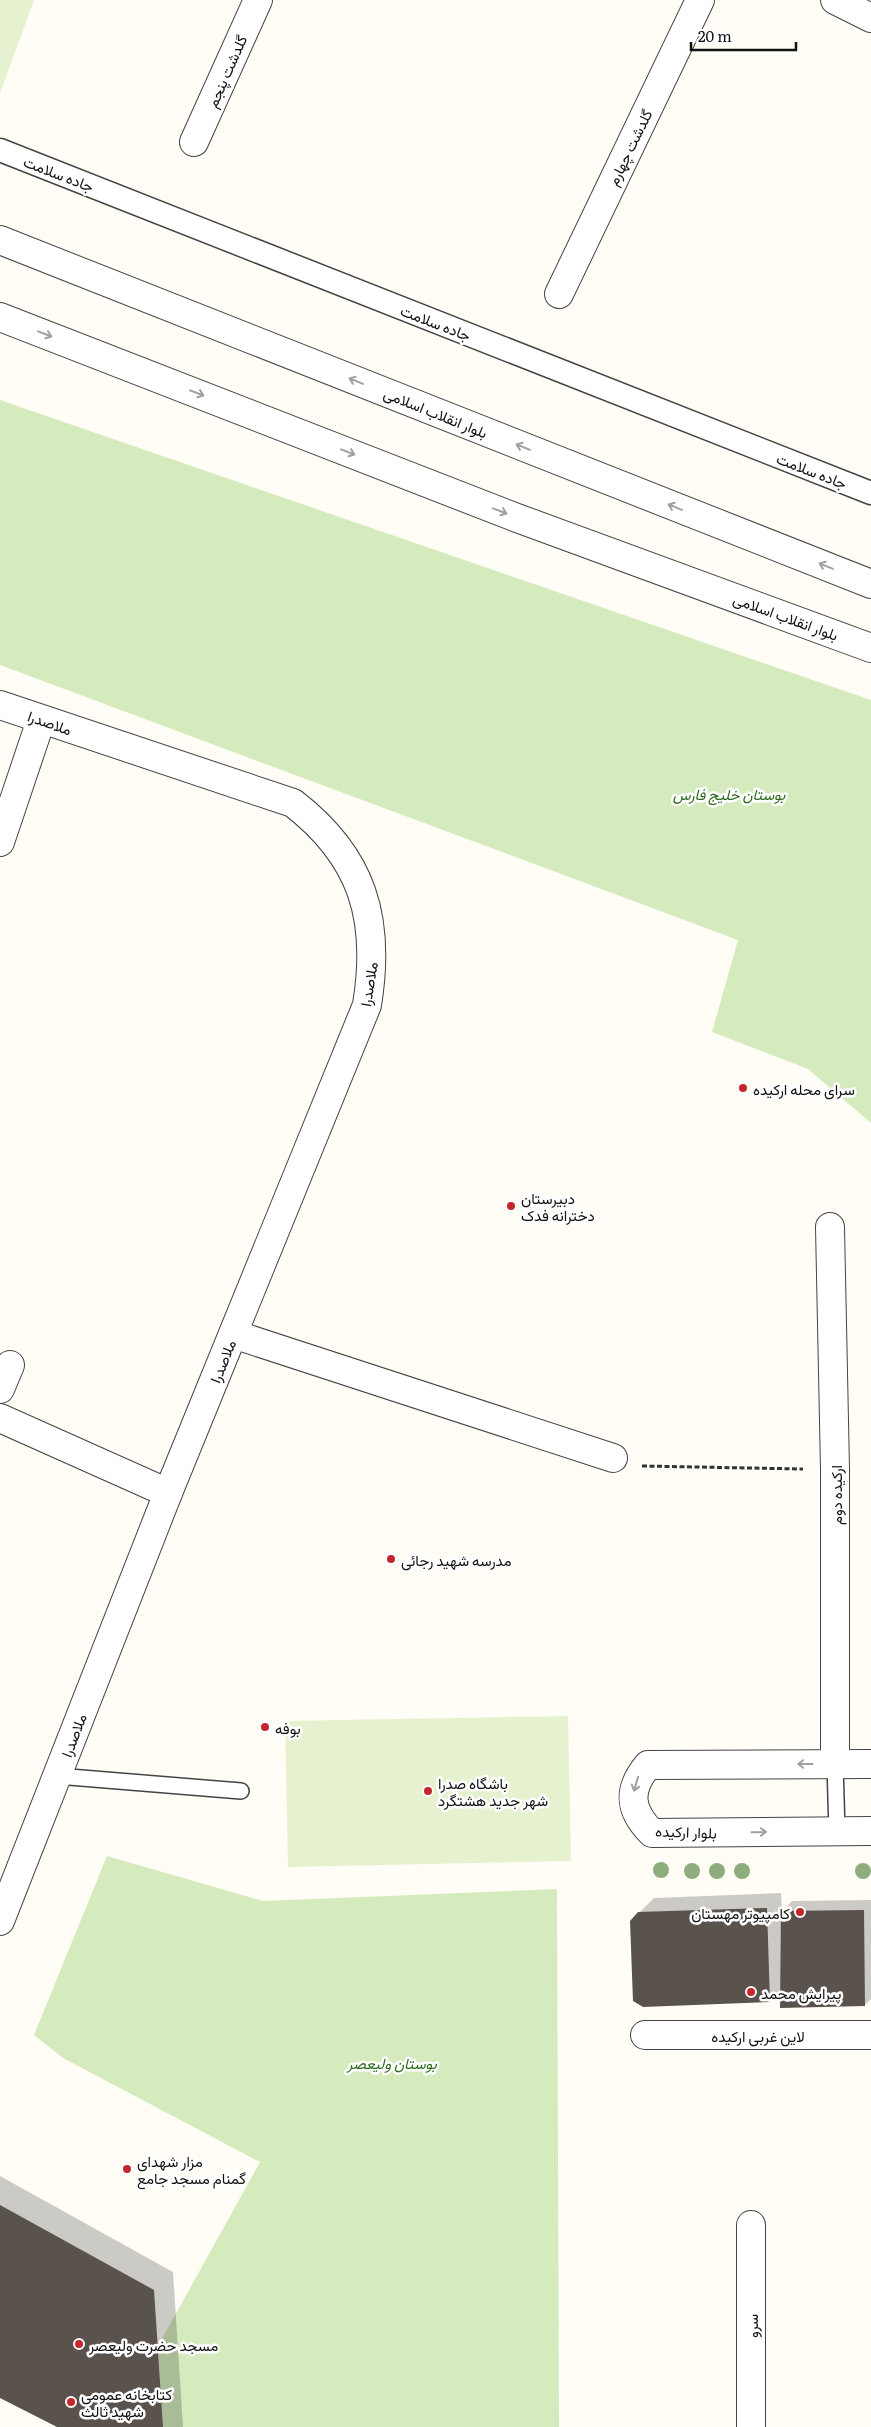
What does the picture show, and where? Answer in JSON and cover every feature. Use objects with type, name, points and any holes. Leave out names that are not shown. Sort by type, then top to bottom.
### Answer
[{"type":"street","name":"گلدشت پنجم","points":[[194,142],[258,0]]},
{"type":"street","name":"گلدشت چهارم","points":[[559,294],[700,0]]},
{"type":"street","points":[[835,0],[871,18]]},
{"type":"street","name":"جاده سلامت","points":[[0,150],[871,493]]},
{"type":"street","name":"بلوار انقلاب اسلامی","points":[[0,240],[871,584]]},
{"type":"street","name":"بلوار انقلاب اسلامی","points":[[0,317],[516,518],[871,648]]},
{"type":"street","name":"ملاصدرا","points":[[0,705],[293,803],[314,819],[331,837],[349,862],[362,890],[370,920],[372,950],[367,1005],[168,1493],[0,1921]]},
{"type":"street","points":[[0,842],[41,720]]},
{"type":"street","name":"ارکیده دوم","points":[[830,1227],[835,1469],[835,1764]]},
{"type":"street","points":[[233,1334],[613,1458]]},
{"type":"street","points":[[0,1418],[168,1493]]},
{"type":"street","name":"بلوار ارکیده","points":[[871,1764],[648,1765],[636,1780],[633,1799],[638,1820],[652,1833],[871,1831]]},
{"type":"street","name":"لاین غربی ارکیده","points":[[645,2035],[871,2035]]},
{"type":"street","name":"سرو","points":[[751,2225],[751,2427]]},
{"type":"lane","points":[[835,1764],[837,1832]]},
{"type":"lane","points":[[57,1776],[241,1791]]},
{"type":"path","points":[[613,1458],[649,1468],[835,1469]]},
{"type":"green space","points":[[0,0],[34,0],[0,93]]},
{"type":"green space","name":"بوستان خلیج فارس","points":[[0,400],[871,700],[871,1123],[808,1069],[712,1032],[738,940],[0,665]]},
{"type":"green space","name":"باشگاه صدرا شهر جدید هشتگرد","points":[[568,1716],[571,1861],[288,1867],[285,1721]]},
{"type":"green space","name":"بوستان ولیعصر","points":[[107,1856],[263,1901],[557,1889],[559,2427],[163,2427],[158,2346],[260,2162],[63,2058],[34,2035]]},
{"type":"building","points":[[767,1908],[770,2002],[643,2007],[633,2001],[630,1921],[638,1912]]},
{"type":"building","points":[[864,1910],[865,2006],[780,2008],[781,1911]]},
{"type":"building","name":"مسجد حضرت ولیعصر","points":[[0,2205],[154,2290],[163,2427],[57,2427],[0,2398]]},
{"type":"place","name":"سرای محله ارکیده","points":[[743,1088]]},
{"type":"place","name":"دبیرستان دخترانه فدک","points":[[511,1206]]},
{"type":"place","name":"مدرسه شهید رجائی","points":[[391,1559]]},
{"type":"place","name":"بوفه","points":[[265,1727]]},
{"type":"place","name":"باشگاه صدرا شهر جدید هشتگرد","points":[[428,1791]]},
{"type":"place","name":"کامپیوتر مهستان","points":[[800,1912]]},
{"type":"place","name":"پیرایش محمد","points":[[751,1992]]},
{"type":"place","name":"مزار شهدای گمنام مسجد جامع","points":[[127,2169]]},
{"type":"place","name":"مسجد حضرت ولیعصر","points":[[79,2344]]},
{"type":"place","name":"کتابخانه عمومی شهید ثالث","points":[[71,2402]]}]
